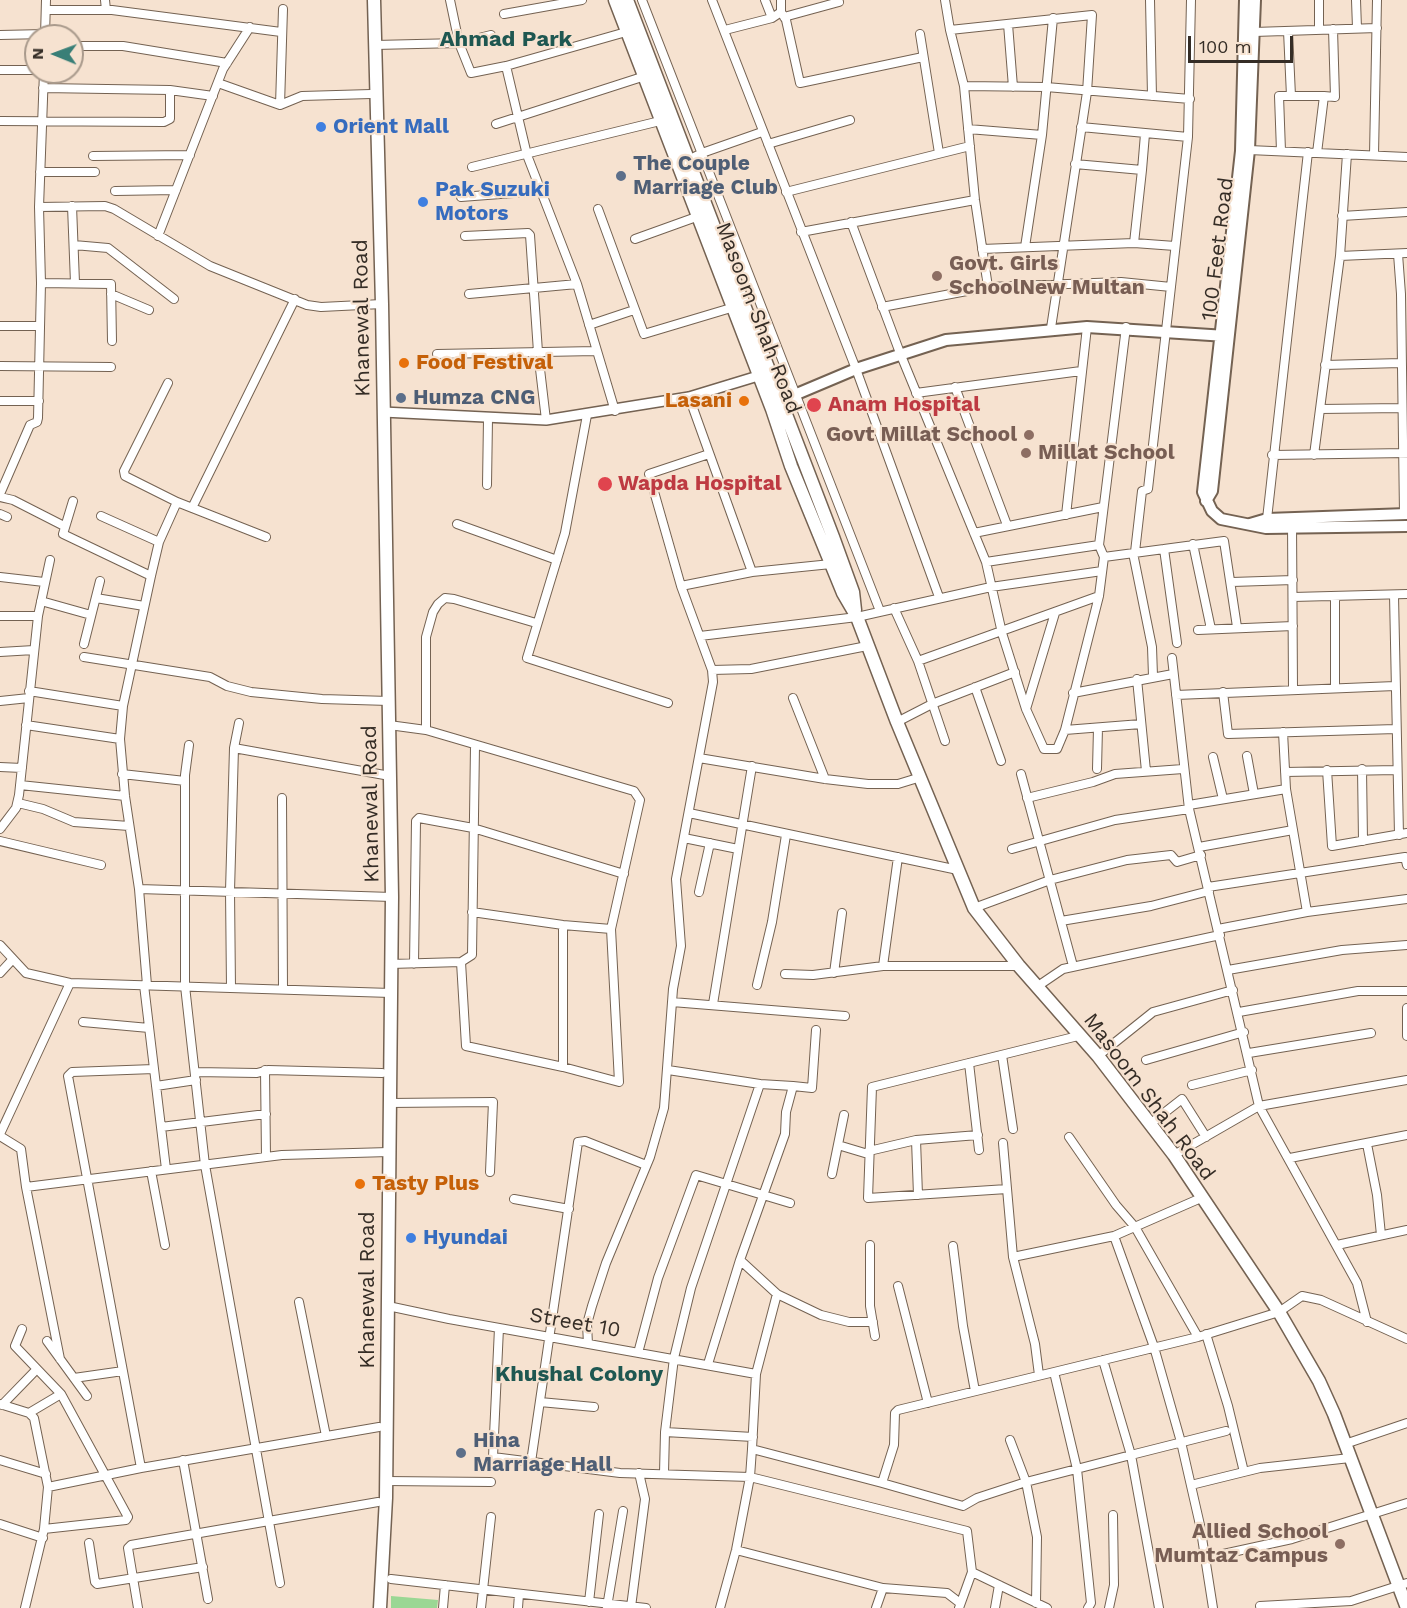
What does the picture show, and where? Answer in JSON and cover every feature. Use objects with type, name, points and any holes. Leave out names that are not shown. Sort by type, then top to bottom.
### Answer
[{"type":"main road","name":"Khanewal Road","points":[[368,0],[383,412],[381,528]]},
{"type":"main road","name":"Khanewal Road","points":[[374,0],[390,964],[382,1073],[388,1306],[386,1481],[380,1608]]},
{"type":"main road","name":"Masoom Shah Road","points":[[615,0],[642,77],[699,216],[791,466],[831,564],[856,615],[897,722],[974,908],[1019,966],[1078,1036],[1098,1056],[1174,1155],[1279,1312],[1319,1380],[1402,1584],[1407,1608]]},
{"type":"main road","name":"Masoom Shah Road","points":[[627,0],[850,583],[856,615]]},
{"type":"main road","name":"100 Feet Road","points":[[1223,336],[1241,151],[1245,0]]},
{"type":"main road","name":"100 Feet Road","points":[[1255,0],[1249,150],[1203,492],[1212,511],[1221,519],[1266,528],[1292,523],[1406,514]]},
{"type":"main road","points":[[733,312],[747,311]]},
{"type":"main road","points":[[780,402],[856,369],[946,340],[1051,328],[1087,327],[1126,327],[1223,336]]},
{"type":"main road","points":[[791,466],[804,461]]},
{"type":"main road","name":"100 Feet Road","points":[[1249,524],[1267,519],[1292,523],[1407,526]]},
{"type":"main road","name":"Khanewal Road","points":[[385,701],[389,725],[387,776]]},
{"type":"main road","name":"Khanewal Road","points":[[374,1608],[385,1152],[389,1103],[387,993],[389,897]]},
{"type":"street","points":[[45,24],[46,0]]},
{"type":"street","points":[[105,0],[106,10]]},
{"type":"street","points":[[450,0],[459,44],[471,73],[506,66],[626,32]]},
{"type":"street","points":[[504,14],[582,0]]},
{"type":"street","points":[[642,0],[880,611]]},
{"type":"street","points":[[712,0],[856,369],[939,597]]},
{"type":"street","points":[[765,0],[772,18]]},
{"type":"street","points":[[782,0],[782,14],[800,83],[923,57]]},
{"type":"street","points":[[945,0],[964,86],[975,200],[988,286]]},
{"type":"street","points":[[1150,0],[1152,96]]},
{"type":"street","points":[[1153,676],[1152,647],[1134,553],[1142,491],[1148,489],[1188,137],[1191,0]]},
{"type":"street","points":[[1319,0],[1319,30]]},
{"type":"street","points":[[1356,0],[1357,28]]},
{"type":"street","points":[[1374,155],[1377,0]]},
{"type":"street","points":[[725,30],[782,14],[839,2]]},
{"type":"street","points":[[280,105],[282,9]]},
{"type":"street","points":[[46,10],[106,10],[281,32]]},
{"type":"street","points":[[950,30],[1092,15],[1087,92],[1051,328]]},
{"type":"street","points":[[1025,247],[1042,135],[1053,18]]},
{"type":"street","points":[[1008,24],[1013,87]]},
{"type":"street","points":[[158,236],[218,82],[250,27]]},
{"type":"street","points":[[1254,32],[1377,28]]},
{"type":"street","points":[[1281,151],[1280,96],[1335,97],[1333,29]]},
{"type":"street","points":[[1288,31],[1291,96]]},
{"type":"street","points":[[921,34],[939,153]]},
{"type":"street","points":[[0,35],[24,35]]},
{"type":"street","points":[[375,45],[459,44],[491,35]]},
{"type":"street","points":[[84,46],[123,46],[227,63]]},
{"type":"street","points":[[506,66],[527,155],[577,284],[615,411]]},
{"type":"street","points":[[0,70],[24,70]]},
{"type":"street","points":[[496,124],[642,77]]},
{"type":"street","points":[[218,82],[280,105],[302,96],[371,94]]},
{"type":"street","points":[[43,84],[39,207],[41,283],[38,420],[30,425],[0,496],[13,500],[64,526]]},
{"type":"street","points":[[964,86],[1046,87],[1190,99]]},
{"type":"street","points":[[43,88],[170,90],[213,96]]},
{"type":"street","points":[[0,121],[42,119],[164,122],[170,119],[170,90]]},
{"type":"street","points":[[1317,153],[1324,96]]},
{"type":"street","points":[[768,144],[850,120]]},
{"type":"street","points":[[472,167],[660,121]]},
{"type":"street","points":[[1081,127],[1188,137]]},
{"type":"street","points":[[968,129],[1042,135]]},
{"type":"street","points":[[674,156],[702,153],[762,132]]},
{"type":"street","points":[[1134,243],[1145,134]]},
{"type":"street","points":[[786,192],[969,146]]},
{"type":"street","points":[[1249,150],[1407,157]]},
{"type":"street","points":[[1267,519],[1272,455],[1308,152]]},
{"type":"street","points":[[1314,455],[1340,256],[1347,154]]},
{"type":"street","points":[[93,156],[190,155]]},
{"type":"street","points":[[1076,164],[1142,170]]},
{"type":"street","points":[[40,172],[95,172]]},
{"type":"street","points":[[115,191],[176,190]]},
{"type":"street","points":[[461,196],[540,191]]},
{"type":"street","points":[[801,232],[975,200]]},
{"type":"street","points":[[72,206],[75,283]]},
{"type":"street","points":[[39,207],[105,206],[210,266],[295,299],[321,307],[379,304]]},
{"type":"street","points":[[598,209],[642,332],[647,334],[733,312]]},
{"type":"street","points":[[1342,216],[1407,212]]},
{"type":"street","points":[[635,239],[699,216]]},
{"type":"street","points":[[851,222],[900,353],[986,562],[1002,633],[1026,709],[1044,749],[1057,749],[1065,730],[1099,596],[1104,557],[1099,545],[1126,327]]},
{"type":"street","points":[[465,236],[528,233],[546,420]]},
{"type":"street","points":[[982,249],[1065,244],[1134,243],[1175,246]]},
{"type":"street","points":[[74,245],[108,248],[174,299]]},
{"type":"street","points":[[1340,256],[1407,253]]},
{"type":"street","points":[[1398,254],[1404,294],[1401,363],[1406,514]]},
{"type":"street","points":[[882,307],[988,286],[1121,282],[1171,287]]},
{"type":"street","points":[[41,283],[109,283],[112,340]]},
{"type":"street","points":[[469,294],[577,284]]},
{"type":"street","points":[[111,294],[149,310]]},
{"type":"street","points":[[192,508],[295,299]]},
{"type":"street","points":[[589,325],[634,310]]},
{"type":"street","points":[[0,326],[40,326]]},
{"type":"street","points":[[1066,515],[1087,327]]},
{"type":"street","points":[[437,354],[596,351]]},
{"type":"street","points":[[1325,365],[1401,363]]},
{"type":"street","points":[[0,366],[111,367]]},
{"type":"street","points":[[916,393],[1081,371]]},
{"type":"street","points":[[383,412],[488,419],[546,420],[615,411],[689,397],[758,376]]},
{"type":"street","points":[[168,383],[124,474],[177,502],[266,537]]},
{"type":"street","points":[[955,387],[1007,525]]},
{"type":"street","points":[[689,397],[752,572]]},
{"type":"street","points":[[0,401],[39,401]]},
{"type":"street","points":[[1320,409],[1402,408]]},
{"type":"street","points":[[587,415],[565,533],[527,655],[529,660],[668,703]]},
{"type":"street","points":[[487,485],[488,419]]},
{"type":"street","points":[[1272,455],[1405,453]]},
{"type":"street","points":[[588,1344],[587,1324],[592,1306],[658,1132],[668,1070],[672,1002],[681,946],[676,879],[713,682],[712,670],[681,586],[649,474],[709,454]]},
{"type":"street","points":[[73,501],[63,534],[151,576]]},
{"type":"street","points":[[166,1169],[149,1028],[139,889],[122,774],[120,739],[123,706],[159,542],[177,502]]},
{"type":"street","points":[[974,533],[1103,507]]},
{"type":"street","points":[[101,516],[159,542]]},
{"type":"street","points":[[1292,523],[1293,689]]},
{"type":"street","points":[[457,524],[557,560]]},
{"type":"street","points":[[1104,557],[1224,541],[1237,627]]},
{"type":"street","points":[[1193,544],[1211,629]]},
{"type":"street","points":[[986,562],[1099,545]]},
{"type":"street","points":[[1164,549],[1177,643]]},
{"type":"street","points":[[0,828],[18,803],[38,616],[50,560]]},
{"type":"street","points":[[681,586],[752,572],[831,564]]},
{"type":"street","points":[[700,636],[856,615],[991,587],[1102,571]]},
{"type":"street","points":[[0,578],[44,582]]},
{"type":"street","points":[[1232,582],[1293,580]]},
{"type":"street","points":[[84,644],[100,581]]},
{"type":"street","points":[[1293,597],[1407,594]]},
{"type":"street","points":[[1327,770],[1332,846],[1403,834],[1397,772],[1394,595]]},
{"type":"street","points":[[918,662],[1099,596]]},
{"type":"street","points":[[1335,596],[1335,688]]},
{"type":"street","points":[[96,598],[144,606]]},
{"type":"street","points":[[426,730],[426,637],[433,612],[438,604],[445,598],[454,599],[536,623]]},
{"type":"street","points":[[40,601],[91,615]]},
{"type":"street","points":[[894,608],[918,662],[945,741]]},
{"type":"street","points":[[1026,709],[1054,613]]},
{"type":"street","points":[[0,616],[38,616]]},
{"type":"street","points":[[1198,630],[1293,626]]},
{"type":"street","points":[[712,670],[751,669],[867,646]]},
{"type":"street","points":[[0,652],[34,650]]},
{"type":"street","points":[[84,657],[217,679],[226,686],[251,692],[322,699],[385,701]]},
{"type":"street","points":[[1172,658],[1189,807],[1249,1053],[1259,1106],[1357,1282],[1367,1322]]},
{"type":"street","points":[[897,722],[932,704],[1015,672]]},
{"type":"street","points":[[1073,693],[1153,676],[1173,675]]},
{"type":"street","points":[[1137,679],[1146,771]]},
{"type":"street","points":[[1176,695],[1395,686]]},
{"type":"street","points":[[975,687],[1001,761]]},
{"type":"street","points":[[1223,692],[1228,734],[1396,729]]},
{"type":"street","points":[[0,701],[29,694],[123,706]]},
{"type":"street","points":[[793,698],[825,779]]},
{"type":"street","points":[[231,988],[230,891],[234,748],[239,723]]},
{"type":"street","points":[[1065,730],[1141,724]]},
{"type":"street","points":[[26,725],[120,739]]},
{"type":"street","points":[[389,725],[426,730],[634,791],[640,800],[611,929],[619,1082],[466,1046],[462,962]]},
{"type":"street","points":[[1097,769],[1098,728]]},
{"type":"street","points":[[1283,732],[1286,789],[1307,912]]},
{"type":"street","points":[[189,745],[185,781],[186,986],[195,1076],[205,1165],[280,1582]]},
{"type":"street","points":[[390,964],[462,962],[472,955],[476,746]]},
{"type":"street","points":[[234,748],[387,776]]},
{"type":"street","points":[[1247,756],[1254,794]]},
{"type":"street","points":[[1213,757],[1223,799]]},
{"type":"street","points":[[699,758],[825,779],[898,784],[921,777]]},
{"type":"street","points":[[712,1004],[752,766]]},
{"type":"street","points":[[0,767],[22,768]]},
{"type":"street","points":[[1027,798],[1093,782],[1115,774],[1183,769]]},
{"type":"street","points":[[1285,772],[1362,769],[1407,773]]},
{"type":"street","points":[[1362,769],[1364,841]]},
{"type":"street","points":[[122,774],[185,781]]},
{"type":"street","points":[[1021,774],[1073,966]]},
{"type":"street","points":[[21,785],[125,796]]},
{"type":"street","points":[[1012,849],[1116,820],[1286,789]]},
{"type":"street","points":[[282,798],[283,990]]},
{"type":"street","points":[[18,803],[43,809],[74,822],[129,826]]},
{"type":"street","points":[[688,813],[958,870]]},
{"type":"street","points":[[414,963],[417,819],[424,817],[473,828],[624,874]]},
{"type":"street","points":[[974,908],[1050,880],[1127,860],[1171,855],[1177,862],[1200,851],[1293,830]]},
{"type":"street","points":[[757,985],[772,922],[786,835]]},
{"type":"street","points":[[684,838],[738,849]]},
{"type":"street","points":[[0,841],[101,865]]},
{"type":"street","points":[[699,892],[710,843]]},
{"type":"street","points":[[883,966],[898,857]]},
{"type":"street","points":[[1061,921],[1151,906],[1208,889],[1301,871],[1405,857],[1407,865]]},
{"type":"street","points":[[139,889],[389,897]]},
{"type":"street","points":[[1038,986],[1063,969],[1073,966],[1307,912],[1407,899]]},
{"type":"street","points":[[472,912],[563,925],[611,929]]},
{"type":"street","points":[[834,973],[842,913]]},
{"type":"street","points":[[563,925],[563,1067]]},
{"type":"street","points":[[0,945],[12,960],[31,975],[70,983],[387,993]]},
{"type":"street","points":[[1228,970],[1342,950],[1407,945]]},
{"type":"street","points":[[0,973],[12,960]]},
{"type":"street","points":[[785,974],[834,973],[883,966],[1019,966]]},
{"type":"street","points":[[60,1359],[26,1186],[21,1149],[0,1135],[2,1121],[70,983]]},
{"type":"street","points":[[1098,1056],[1153,1012],[1233,990]]},
{"type":"street","points":[[1239,1012],[1358,992],[1407,991]]},
{"type":"street","points":[[672,1002],[845,1016]]},
{"type":"street","points":[[1407,1008],[1407,1036]]},
{"type":"street","points":[[82,1022],[149,1028]]},
{"type":"street","points":[[668,1070],[760,1084],[812,1088],[816,1029]]},
{"type":"street","points":[[1146,1060],[1244,1032]]},
{"type":"street","points":[[1249,1053],[1371,1033]]},
{"type":"street","points":[[1007,1189],[868,1198],[872,1088],[1078,1036]]},
{"type":"street","points":[[1002,1055],[1013,1129]]},
{"type":"street","points":[[969,1063],[979,1150]]},
{"type":"street","points":[[141,1468],[69,1073],[154,1069]]},
{"type":"street","points":[[265,1070],[266,1157]]},
{"type":"street","points":[[156,1086],[195,1076],[265,1070],[382,1073]]},
{"type":"street","points":[[1192,1085],[1252,1070]]},
{"type":"street","points":[[1174,1155],[1259,1106],[1407,1080]]},
{"type":"street","points":[[664,1473],[665,1432],[674,1358],[691,1288],[760,1084]]},
{"type":"street","points":[[708,1364],[740,1260],[785,1134],[786,1112],[793,1086]]},
{"type":"street","points":[[1150,1124],[1182,1099],[1206,1137]]},
{"type":"street","points":[[389,1103],[493,1102],[490,1172]]},
{"type":"street","points":[[161,1128],[266,1114]]},
{"type":"street","points":[[832,1174],[844,1115]]},
{"type":"street","points":[[838,1145],[869,1153],[916,1140],[978,1135]]},
{"type":"street","points":[[1290,1158],[1407,1135]]},
{"type":"street","points":[[1069,1137],[1116,1205],[1135,1227],[1202,1335],[1228,1406],[1244,1472]]},
{"type":"street","points":[[916,1140],[918,1195]]},
{"type":"street","points":[[531,1462],[578,1142],[585,1141],[646,1165]]},
{"type":"street","points":[[1003,1143],[1013,1257],[1035,1344],[1039,1375]]},
{"type":"street","points":[[1367,1144],[1377,1195],[1381,1235]]},
{"type":"street","points":[[26,1186],[266,1157],[385,1152]]},
{"type":"street","points":[[151,1171],[165,1245]]},
{"type":"street","points":[[638,1353],[658,1278],[696,1175],[763,1197],[790,1203]]},
{"type":"street","points":[[1013,1257],[1114,1236],[1201,1198]]},
{"type":"street","points":[[514,1199],[569,1209]]},
{"type":"street","points":[[1337,1245],[1407,1230]]},
{"type":"street","points":[[1114,1236],[1154,1347],[1181,1442],[1213,1608]]},
{"type":"street","points":[[870,1245],[875,1336]]},
{"type":"street","points":[[953,1246],[963,1326],[975,1391]]},
{"type":"street","points":[[740,1260],[777,1294],[821,1315],[849,1322],[873,1322]]},
{"type":"street","points":[[898,1286],[928,1403]]},
{"type":"street","points":[[722,1608],[750,1477],[756,1374],[777,1294]]},
{"type":"street","points":[[882,1483],[894,1445],[895,1413],[1202,1335],[1279,1312],[1298,1297],[1306,1295],[1407,1339]]},
{"type":"street","points":[[299,1302],[326,1436]]},
{"type":"street","name":"Street 10","points":[[388,1306],[756,1374]]},
{"type":"street","points":[[499,1328],[493,1457],[620,1473],[750,1477],[967,1531],[972,1572],[960,1605],[947,1593],[883,1588],[736,1550]]},
{"type":"street","points":[[0,1524],[44,1533],[127,1520],[106,1476],[61,1394],[15,1346],[22,1329]]},
{"type":"street","points":[[47,1341],[87,1396]]},
{"type":"street","points":[[1103,1360],[1131,1455],[1159,1608]]},
{"type":"street","points":[[25,1608],[44,1533],[48,1487],[37,1425],[29,1413],[1,1405],[36,1370]]},
{"type":"street","points":[[74,1378],[123,1371]]},
{"type":"street","points":[[1054,1372],[1077,1469],[1090,1603],[1088,1608]]},
{"type":"street","points":[[29,1413],[61,1394]]},
{"type":"street","points":[[540,1402],[594,1407]]},
{"type":"street","points":[[1345,1444],[1407,1423]]},
{"type":"street","points":[[48,1487],[183,1460],[379,1427]]},
{"type":"street","points":[[752,1449],[963,1506],[977,1498],[1026,1482],[1226,1431]]},
{"type":"street","points":[[665,1432],[753,1437]]},
{"type":"street","points":[[1010,1440],[1026,1482],[1037,1537],[1036,1603]]},
{"type":"street","points":[[1191,1485],[1244,1472],[1350,1458]]},
{"type":"street","points":[[0,1460],[46,1474]]},
{"type":"street","points":[[183,1460],[208,1599]]},
{"type":"street","points":[[631,1607],[645,1499],[639,1473]]},
{"type":"street","points":[[386,1481],[491,1482]]},
{"type":"street","points":[[138,1608],[129,1546],[378,1503]]},
{"type":"street","points":[[1205,1558],[1292,1539],[1407,1503]]},
{"type":"street","points":[[607,1606],[623,1511]]},
{"type":"street","points":[[589,1602],[599,1514]]},
{"type":"street","points":[[1109,1608],[1114,1585],[1113,1515]]},
{"type":"street","points":[[481,1608],[491,1517]]},
{"type":"street","points":[[89,1544],[96,1584],[203,1567]]},
{"type":"street","points":[[972,1572],[1047,1608]]},
{"type":"street","points":[[391,1579],[607,1606],[646,1608]]},
{"type":"street","points":[[1260,1606],[1351,1601],[1402,1584]]},
{"type":"street","points":[[443,1608],[445,1585]]},
{"type":"street","points":[[995,1608],[999,1585]]},
{"type":"street","points":[[876,1608],[883,1588]]},
{"type":"street","points":[[518,1608],[519,1594]]},
{"type":"green space","points":[[391,1596],[438,1600],[437,1608],[391,1608]]},
{"type":"place","name":"Orient Mall","points":[[321,127]]},
{"type":"place","name":"The Couple Marriage Club","points":[[621,176]]},
{"type":"place","name":"Pak Suzuki Motors","points":[[423,202]]},
{"type":"place","name":"Govt. Girls SchoolNew Multan","points":[[937,276]]},
{"type":"place","name":"Food Festival","points":[[404,363]]},
{"type":"place","name":"Humza CNG","points":[[401,398]]},
{"type":"place","name":"Lasani","points":[[744,401]]},
{"type":"place","name":"Anam Hospital","points":[[814,405]]},
{"type":"place","name":"Govt Millat School","points":[[1029,435]]},
{"type":"place","name":"Millat School","points":[[1026,453]]},
{"type":"place","name":"Wapda Hospital","points":[[605,484]]},
{"type":"place","name":"Tasty Plus","points":[[360,1184]]},
{"type":"place","name":"Hyundai","points":[[411,1238]]},
{"type":"place","name":"Hina Marriage Hall","points":[[461,1453]]},
{"type":"place","name":"Allied School Mumtaz Campus","points":[[1340,1544]]},
{"type":"district","name":"Ahmad Park","points":[[506,40]]},
{"type":"district","name":"Khushal Colony","points":[[579,1375]]}]
